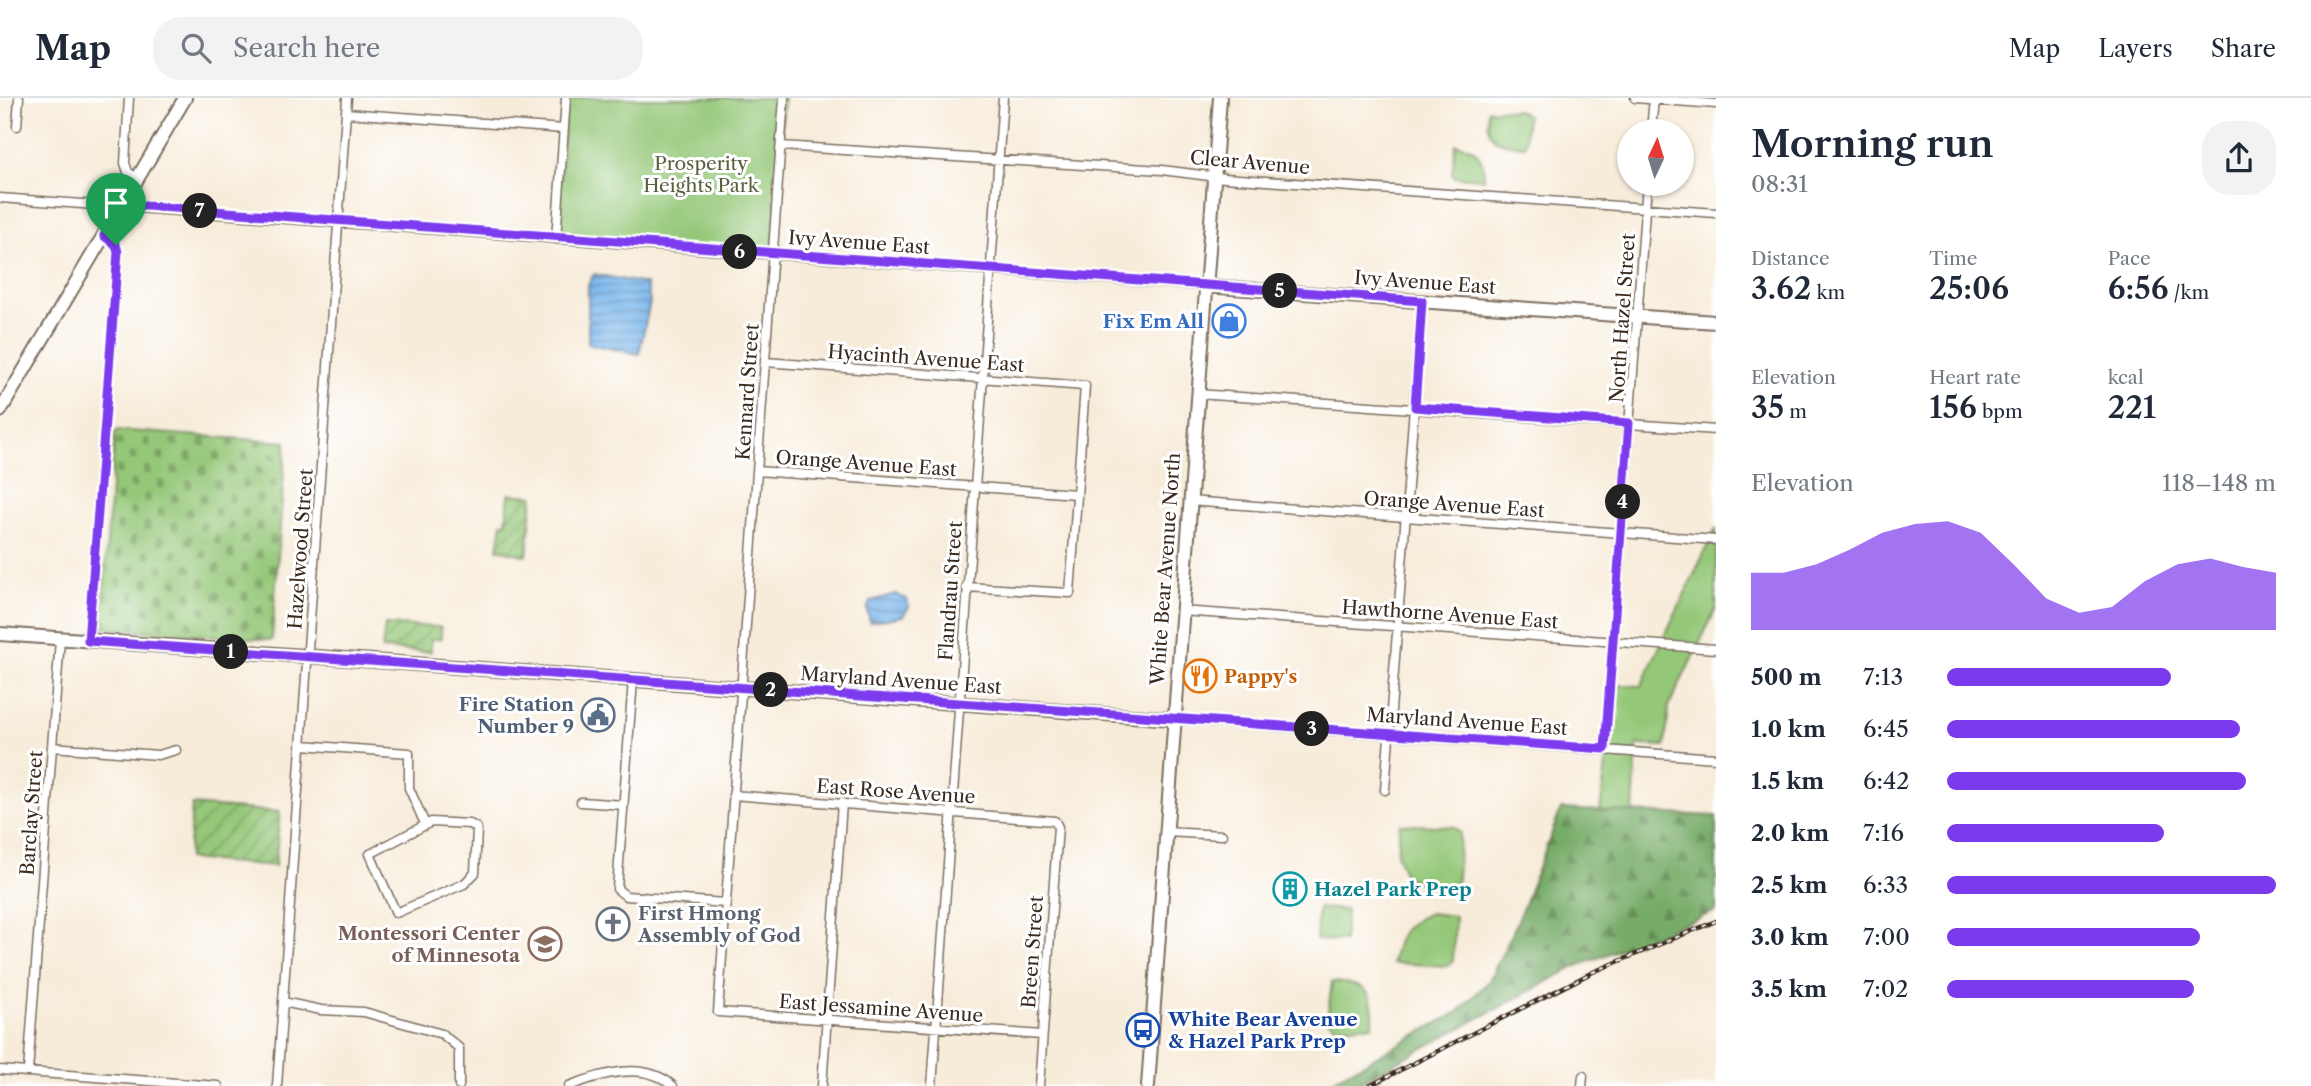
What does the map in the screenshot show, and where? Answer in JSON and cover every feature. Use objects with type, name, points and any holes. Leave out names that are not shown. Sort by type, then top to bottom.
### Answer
[{"type":"main road","points":[[0,411],[185,98]]},
{"type":"main road","name":"White Bear Avenue North","points":[[1148,1086],[1220,98]]},
{"type":"main road","name":"Ivy Avenue East","points":[[1205,286],[1716,322]]},
{"type":"main road","name":"Maryland Avenue East","points":[[0,634],[1173,719]]},
{"type":"street","points":[[17,126],[19,98]]},
{"type":"street","points":[[130,98],[125,163],[128,172],[138,179]]},
{"type":"street","name":"Hazelwood Street","points":[[277,1086],[347,98]]},
{"type":"street","points":[[556,239],[566,98]]},
{"type":"street","name":"Kennard Street","points":[[718,1012],[784,98]]},
{"type":"street","name":"Flandrau Street","points":[[932,1086],[957,703],[1003,98]]},
{"type":"street","points":[[1635,98],[1716,104]]},
{"type":"street","points":[[1652,119],[1654,99]]},
{"type":"street","points":[[346,113],[564,129]]},
{"type":"street","name":"Clear Avenue","points":[[781,146],[1716,213]]},
{"type":"street","name":"North Hazel Street","points":[[1605,749],[1646,196]]},
{"type":"street","name":"Ivy Avenue East","points":[[0,198],[120,204],[339,223],[1205,286]]},
{"type":"street","points":[[88,641],[118,252],[116,245],[104,236]]},
{"type":"street","points":[[1385,790],[1422,301]]},
{"type":"street","name":"Hyacinth Avenue East","points":[[765,362],[1085,386],[1076,494]]},
{"type":"street","points":[[1197,394],[1415,407],[1716,430]]},
{"type":"street","name":"Orange Avenue East","points":[[757,471],[1076,494]]},
{"type":"street","points":[[966,587],[1070,593],[1076,494]]},
{"type":"street","name":"Orange Avenue East","points":[[1189,501],[1716,540]]},
{"type":"street","name":"Hawthorne Avenue East","points":[[1181,611],[1716,649]]},
{"type":"street","name":"Barclay Street","points":[[28,1072],[60,639]]},
{"type":"street","points":[[633,680],[619,893],[725,903]]},
{"type":"street","name":"Maryland Avenue East","points":[[1173,719],[1716,758]]},
{"type":"street","points":[[302,745],[409,753],[409,788],[425,824]]},
{"type":"street","points":[[52,747],[158,755],[176,750]]},
{"type":"street","name":"East Rose Avenue","points":[[733,795],[1055,821]]},
{"type":"street","points":[[581,802],[624,805]]},
{"type":"street","points":[[822,1086],[842,803]]},
{"type":"street","points":[[437,821],[470,824],[477,828],[475,873],[464,884],[397,913],[370,854],[425,824],[437,821]]},
{"type":"street","name":"Breen Street","points":[[1038,1086],[1058,827],[1055,821]]},
{"type":"street","points":[[1166,832],[1222,835]]},
{"type":"street","points":[[283,1002],[321,1010],[364,1012],[442,1034],[459,1048],[459,1086]]},
{"type":"street","name":"East Jessamine Avenue","points":[[718,1012],[1042,1035]]},
{"type":"street","points":[[0,1070],[218,1086]]},
{"type":"street","points":[[569,1086],[604,1073],[622,1072],[648,1073],[665,1079],[673,1086]]},
{"type":"street","points":[[1582,1086],[1583,1076]]},
{"type":"green space","name":"Prosperity Heights Park","points":[[566,98],[784,98],[773,255],[556,239]]},
{"type":"green space","points":[[1488,109],[1517,110],[1527,115],[1525,146],[1499,141],[1490,134]]},
{"type":"green space","points":[[1456,144],[1475,151],[1483,165],[1484,179],[1455,177],[1452,173]]},
{"type":"green space","points":[[115,430],[286,442],[272,640],[101,628]]},
{"type":"green space","points":[[509,494],[533,496],[527,556],[498,549],[502,523],[506,523]]},
{"type":"green space","points":[[1716,528],[1716,609],[1669,706],[1665,746],[1637,745],[1633,812],[1600,811],[1616,685],[1641,686]]},
{"type":"green space","points":[[385,625],[441,627],[441,639],[431,639],[431,652],[382,649]]},
{"type":"green space","points":[[192,805],[280,812],[275,866],[188,859]]},
{"type":"green space","points":[[1561,809],[1716,816],[1716,911],[1575,967],[1352,1086],[1322,1086],[1458,1012],[1489,981],[1516,925]]},
{"type":"green space","points":[[1400,824],[1454,827],[1460,833],[1456,890],[1427,887],[1405,876],[1397,855]]},
{"type":"green space","points":[[1318,908],[1346,910],[1344,941],[1316,940]]},
{"type":"green space","points":[[1430,913],[1455,916],[1453,960],[1448,966],[1392,963],[1399,937],[1413,922]]},
{"type":"green space","points":[[1332,982],[1353,985],[1366,991],[1372,1004],[1373,1026],[1334,1026],[1327,1019]]},
{"type":"water","points":[[594,274],[646,284],[650,302],[639,354],[588,344],[588,285]]},
{"type":"water","points":[[895,594],[907,599],[909,607],[903,616],[870,622],[867,609],[871,601]]},
{"type":"railway","points":[[1369,1086],[1593,972],[1716,921]]},
{"type":"place","name":"Fix Em All","points":[[1229,321]]},
{"type":"place","name":"Pappy's","points":[[1200,676]]},
{"type":"place","name":"Fire Station Number 9","points":[[598,715]]},
{"type":"place","name":"Hazel Park Prep","points":[[1290,889]]},
{"type":"place","name":"First Hmong Assembly of God","points":[[613,924]]},
{"type":"place","name":"Montessori Center of Minnesota","points":[[545,944]]},
{"type":"place","name":"White Bear Avenue & Hazel Park Prep","points":[[1143,1030]]},
{"type":"route","points":[[120,204],[339,223],[1422,301],[1415,407],[1629,423],[1605,749],[88,641],[92,573],[99,526],[118,252],[116,245],[104,236],[120,204]]}]
